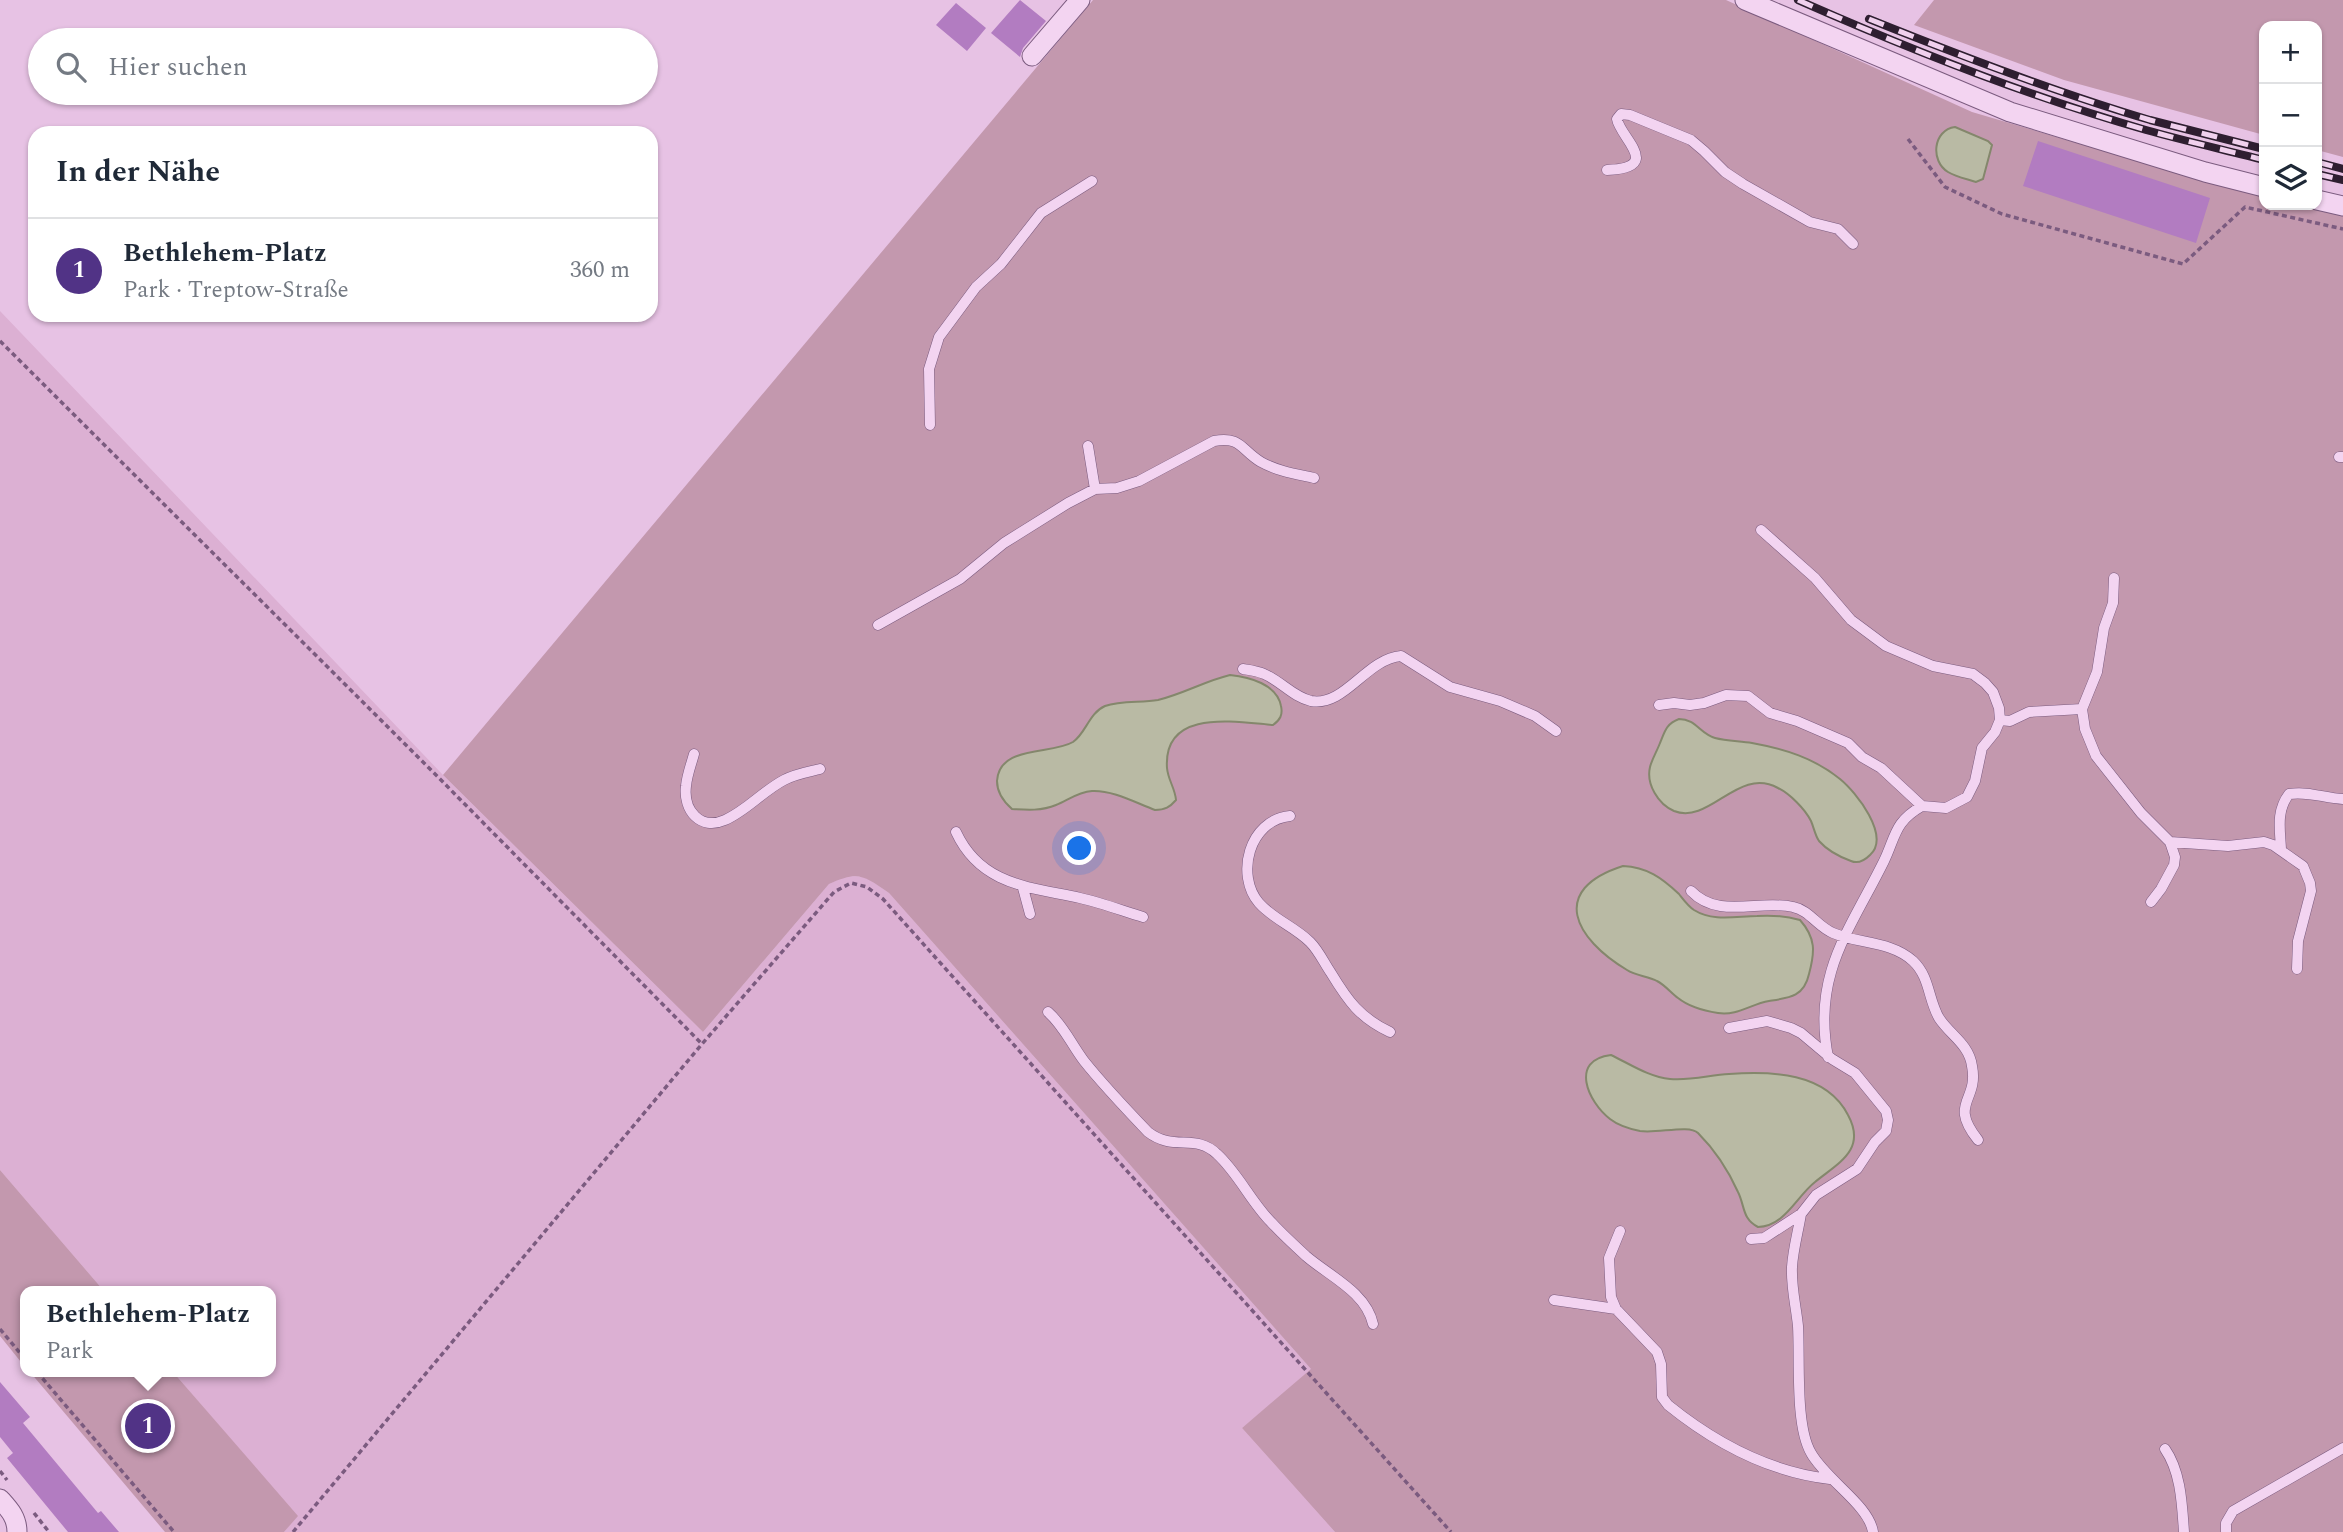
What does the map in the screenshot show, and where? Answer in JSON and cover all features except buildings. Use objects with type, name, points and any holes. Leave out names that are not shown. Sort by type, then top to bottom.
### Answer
[{"type":"street","points":[[1032,56],[1080,0]]},
{"type":"street","points":[[1745,0],[2010,112],[2205,172],[2259,186]]},
{"type":"street","points":[[2322,201],[2343,206]]},
{"type":"street","points":[[0,1499],[13,1515],[17,1532]]},
{"type":"lane","points":[[1607,170],[1627,167],[1634,160],[1636,152],[1617,120],[1621,114],[1630,115],[1691,140],[1725,172],[1743,184],[1810,222],[1838,229],[1853,244]]},
{"type":"lane","points":[[930,425],[929,369],[939,337],[976,288],[1001,264],[1041,213],[1092,181]]},
{"type":"lane","points":[[878,625],[960,579],[1004,543],[1068,503],[1095,489],[1118,488],[1139,481],[1214,441],[1235,441],[1259,461],[1314,478]]},
{"type":"lane","points":[[1088,446],[1095,489]]},
{"type":"lane","points":[[1659,705],[1704,703],[1726,695],[1748,696],[1770,713],[1797,721],[1848,743],[1862,757],[1881,768],[1922,806],[1947,808],[1967,797],[1975,780],[1982,748],[1995,732],[2000,720],[1993,692],[1973,674],[1933,666],[1886,646],[1852,620],[1815,578],[1761,530]]},
{"type":"lane","points":[[2114,578],[2113,603],[2106,622],[2097,672],[2082,709],[2085,729],[2095,757],[2147,820],[2170,842],[2175,857],[2174,865],[2151,902]]},
{"type":"lane","points":[[1243,669],[1263,674],[1300,698],[1314,702],[1329,700],[1345,691],[1382,660],[1401,656],[1450,687],[1500,701],[1535,716],[1556,731]]},
{"type":"lane","points":[[2000,720],[2010,721],[2029,712],[2082,709]]},
{"type":"lane","points":[[695,754],[685,789],[686,803],[697,819],[705,822],[726,820],[783,780],[820,769]]},
{"type":"lane","points":[[2281,849],[2282,803],[2290,794],[2315,793],[2343,799]]},
{"type":"lane","points":[[1828,1056],[1823,1021],[1824,1004],[1828,981],[1844,937],[1884,861],[1892,836],[1902,822],[1922,806]]},
{"type":"lane","points":[[1290,816],[1269,824],[1253,839],[1249,868],[1255,896],[1261,905],[1311,943],[1360,1014],[1390,1032]]},
{"type":"lane","points":[[956,832],[961,844],[971,856],[1004,880],[1023,888],[1084,899],[1143,918]]},
{"type":"lane","points":[[2170,842],[2228,846],[2264,842],[2281,849],[2303,866],[2310,883],[2309,901],[2298,941],[2297,969]]},
{"type":"lane","points":[[1023,888],[1030,914]]},
{"type":"lane","points":[[1691,891],[1699,898],[1721,906],[1797,907],[1831,932],[1897,950],[1912,960],[1922,972],[1938,1017],[1968,1052],[1974,1078],[1964,1113],[1966,1124],[1978,1140]]},
{"type":"lane","points":[[1048,1012],[1059,1021],[1075,1049],[1093,1072],[1147,1132],[1158,1140],[1171,1143],[1203,1144],[1217,1153],[1269,1221],[1349,1289],[1365,1306],[1373,1324]]},
{"type":"lane","points":[[1729,1028],[1767,1021],[1801,1033],[1864,1082],[1886,1111],[1888,1126],[1857,1169],[1816,1195],[1801,1214],[1764,1238],[1751,1239]]},
{"type":"lane","points":[[1801,1214],[1792,1269],[1798,1326],[1802,1423],[1809,1450],[1821,1469],[1868,1516],[1873,1532]]},
{"type":"lane","points":[[1620,1231],[1608,1268],[1611,1297],[1616,1309],[1657,1352],[1661,1364],[1662,1397],[1676,1412],[1731,1447],[1767,1465],[1803,1476],[1831,1479]]},
{"type":"lane","points":[[1555,1300],[1616,1309]]},
{"type":"lane","points":[[2226,1532],[2226,1523],[2233,1511],[2343,1448]]},
{"type":"lane","points":[[2165,1449],[2171,1457],[2175,1472],[2182,1506],[2183,1532]]},
{"type":"path","points":[[1908,139],[1945,187],[2002,214],[2183,264],[2245,207],[2343,229]]},
{"type":"path","points":[[0,341],[435,773],[702,1044]]},
{"type":"path","points":[[293,1532],[702,1044],[834,892],[851,883],[867,887],[883,900],[1451,1532]]},
{"type":"path","points":[[0,1329],[20,1352]]},
{"type":"path","points":[[41,1377],[174,1532]]},
{"type":"path","points":[[43,1524],[49,1532]]},
{"type":"shaded area","points":[[1093,0],[1726,0],[1972,112],[2259,196],[2259,210],[2321,210],[2343,215],[2343,1532],[1335,1532],[1242,1428],[1311,1369],[889,893],[867,879],[855,876],[829,884],[703,1032],[443,775]]},
{"type":"shaded area","points":[[1934,0],[2343,0],[2343,157],[2322,151],[2322,21],[2259,21],[2259,134],[2064,80],[1914,25]]},
{"type":"shaded area","points":[[1955,127],[1992,145],[1983,179],[1976,182],[1954,175],[1938,161],[1938,140],[1948,129]]},
{"type":"shaded area","points":[[0,311],[443,775],[703,1032],[829,884],[846,876],[866,877],[889,893],[1312,1370],[1242,1428],[1335,1532],[284,1532],[297,1516],[177,1377],[276,1377],[276,1286],[100,1286],[0,1170]]},
{"type":"shaded area","points":[[1230,675],[1261,683],[1274,692],[1282,709],[1280,717],[1273,725],[1222,721],[1205,723],[1189,727],[1177,736],[1169,749],[1167,768],[1176,800],[1167,808],[1155,810],[1100,791],[1082,793],[1051,807],[1034,810],[1012,809],[1001,797],[997,781],[1000,770],[1007,762],[1016,756],[1073,742],[1095,713],[1105,706],[1158,700]]},
{"type":"shaded area","points":[[1679,719],[1690,721],[1715,738],[1787,751],[1809,760],[1840,779],[1862,804],[1874,826],[1875,847],[1870,855],[1856,862],[1830,850],[1819,841],[1811,821],[1797,802],[1778,788],[1764,783],[1737,789],[1700,810],[1687,813],[1668,808],[1652,787],[1649,773],[1666,728]]},
{"type":"shaded area","points":[[1623,866],[1654,874],[1701,914],[1725,917],[1774,916],[1800,920],[1809,933],[1813,946],[1807,982],[1795,995],[1762,1002],[1731,1013],[1718,1013],[1687,1003],[1657,981],[1627,970],[1594,944],[1583,930],[1577,915],[1578,901],[1585,888],[1600,876]]},
{"type":"shaded area","points":[[1611,1055],[1662,1078],[1685,1079],[1762,1073],[1812,1082],[1838,1101],[1848,1115],[1853,1127],[1852,1147],[1841,1162],[1808,1188],[1776,1222],[1758,1227],[1746,1216],[1726,1169],[1710,1146],[1694,1130],[1636,1130],[1617,1124],[1602,1112],[1590,1093],[1586,1073],[1598,1058]]},
{"type":"shaded area","points":[[0,1170],[100,1286],[20,1286],[20,1361],[0,1336]]},
{"type":"shaded area","points":[[34,1377],[177,1377],[298,1516],[284,1532],[165,1532]]},
{"type":"railway","points":[[1798,0],[1883,37],[2013,87],[2146,130],[2259,159]]},
{"type":"railway","points":[[1869,19],[2079,98],[2150,120],[2259,148]]},
{"type":"railway","points":[[2322,163],[2343,169]]},
{"type":"railway","points":[[2322,175],[2343,180]]},
{"type":"place","name":"Bethlehem-Platz","points":[[148,1426]]}]
